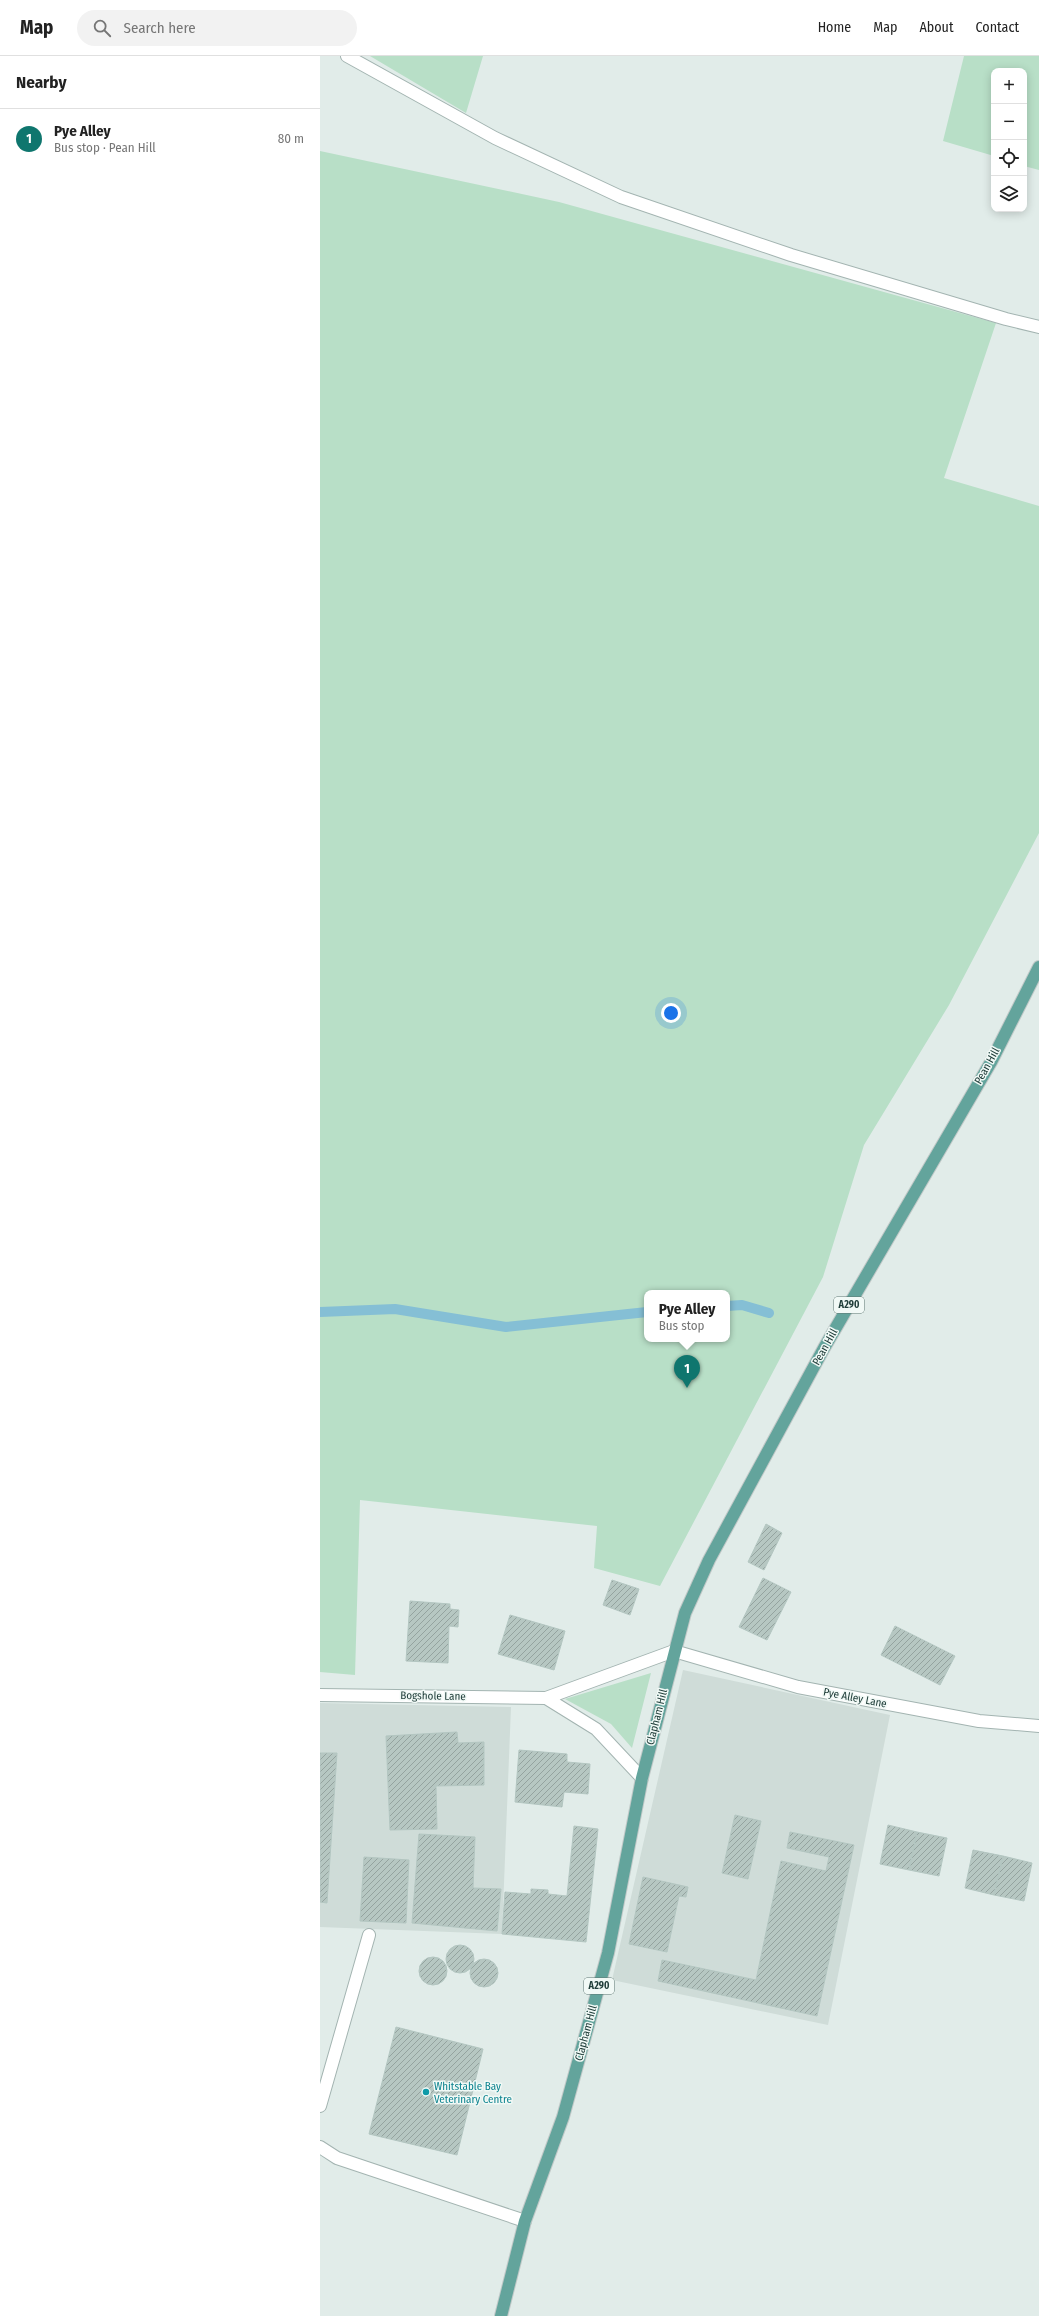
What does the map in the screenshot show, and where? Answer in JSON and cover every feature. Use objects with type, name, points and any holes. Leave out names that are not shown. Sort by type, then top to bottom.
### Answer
[{"type":"main road","name":"Pean Hill","points":[[674,1651],[685,1613],[709,1560],[824,1348],[990,1062],[1039,967]]},
{"type":"main road","name":"Clapham Hill","points":[[501,2316],[525,2221],[563,2117],[608,1953],[642,1778],[674,1651]]},
{"type":"street","points":[[347,56],[495,138],[621,197],[791,255],[1006,319],[1039,327]]},
{"type":"street","name":"Bogshole Lane","points":[[320,1695],[546,1698],[674,1651]]},
{"type":"street","name":"Pye Alley Lane","points":[[674,1651],[798,1687],[979,1721],[1039,1726]]},
{"type":"street","points":[[546,1698],[596,1728],[642,1778]]},
{"type":"street","points":[[320,2106],[368,1935]]},
{"type":"street","points":[[320,2147],[337,2158],[525,2221]]},
{"type":"shaded area","points":[[683,1670],[890,1715],[828,2025],[612,1980]]},
{"type":"shaded area","points":[[320,1703],[511,1707],[502,1934],[320,1927]]},
{"type":"green space","points":[[370,56],[483,56],[466,113]]},
{"type":"green space","points":[[964,56],[1039,56],[1039,170],[1027,167],[1027,68],[991,68],[991,155],[943,141]]},
{"type":"green space","points":[[320,151],[559,202],[996,323],[944,478],[1039,506],[1039,833],[949,1005],[864,1145],[823,1277],[660,1586],[594,1568],[597,1526],[360,1500],[355,1675],[320,1672]]},
{"type":"green space","points":[[651,1673],[632,1748],[611,1724],[565,1699]]},
{"type":"building","points":[[766,1524],[782,1533],[764,1570],[748,1562]]},
{"type":"building","points":[[763,1578],[791,1592],[767,1640],[739,1627]]},
{"type":"building","points":[[612,1580],[639,1589],[630,1615],[603,1605]]},
{"type":"building","points":[[410,1601],[450,1604],[450,1609],[459,1610],[458,1627],[449,1626],[448,1663],[406,1661]]},
{"type":"building","points":[[510,1615],[565,1631],[554,1670],[498,1654]]},
{"type":"building","points":[[895,1626],[955,1656],[940,1685],[881,1655]]},
{"type":"building","points":[[457,1732],[458,1743],[484,1742],[484,1785],[436,1786],[437,1829],[390,1830],[386,1736]]},
{"type":"building","points":[[519,1750],[567,1754],[567,1762],[590,1764],[588,1794],[564,1792],[562,1807],[515,1802]]},
{"type":"building","points":[[320,1753],[337,1753],[327,1903],[320,1902]]},
{"type":"building","points":[[735,1815],[761,1821],[748,1879],[722,1873]]},
{"type":"building","points":[[888,1825],[917,1832],[909,1870],[880,1864]]},
{"type":"building","points":[[574,1826],[598,1829],[586,1942],[502,1934],[505,1892],[531,1894],[531,1889],[548,1890],[548,1894],[567,1896]]},
{"type":"building","points":[[790,1832],[854,1845],[817,2016],[658,1981],[662,1960],[756,1980],[781,1861],[826,1871],[829,1857],[787,1848]]},
{"type":"building","points":[[917,1832],[947,1838],[939,1876],[909,1870]]},
{"type":"building","points":[[419,1834],[475,1837],[473,1888],[501,1889],[497,1931],[412,1923]]},
{"type":"building","points":[[973,1850],[1003,1856],[994,1895],[965,1888]]},
{"type":"building","points":[[1003,1856],[1032,1863],[1024,1901],[994,1895]]},
{"type":"building","points":[[364,1857],[409,1860],[406,1923],[360,1921]]},
{"type":"building","points":[[643,1877],[688,1887],[686,1897],[679,1896],[667,1952],[629,1944]]},
{"type":"building","points":[[460,1945],[470,1949],[474,1959],[470,1969],[460,1973],[450,1969],[446,1959],[450,1949]]},
{"type":"building","points":[[433,1957],[443,1961],[447,1971],[443,1981],[433,1985],[423,1981],[419,1971],[423,1961]]},
{"type":"building","points":[[484,1959],[494,1963],[498,1973],[494,1983],[484,1987],[474,1983],[470,1973],[474,1963]]},
{"type":"building","name":"Whitstable Bay Veterinary Centre","points":[[396,2027],[483,2049],[457,2155],[369,2134]]},
{"type":"waterway","points":[[730,1306],[742,1305],[769,1313]]},
{"type":"waterway","points":[[320,1312],[395,1309],[506,1327],[644,1312]]},
{"type":"place","name":"Pye Alley","points":[[687,1388]]},
{"type":"place","name":"Whitstable Bay Veterinary Centre","points":[[426,2092]]}]
